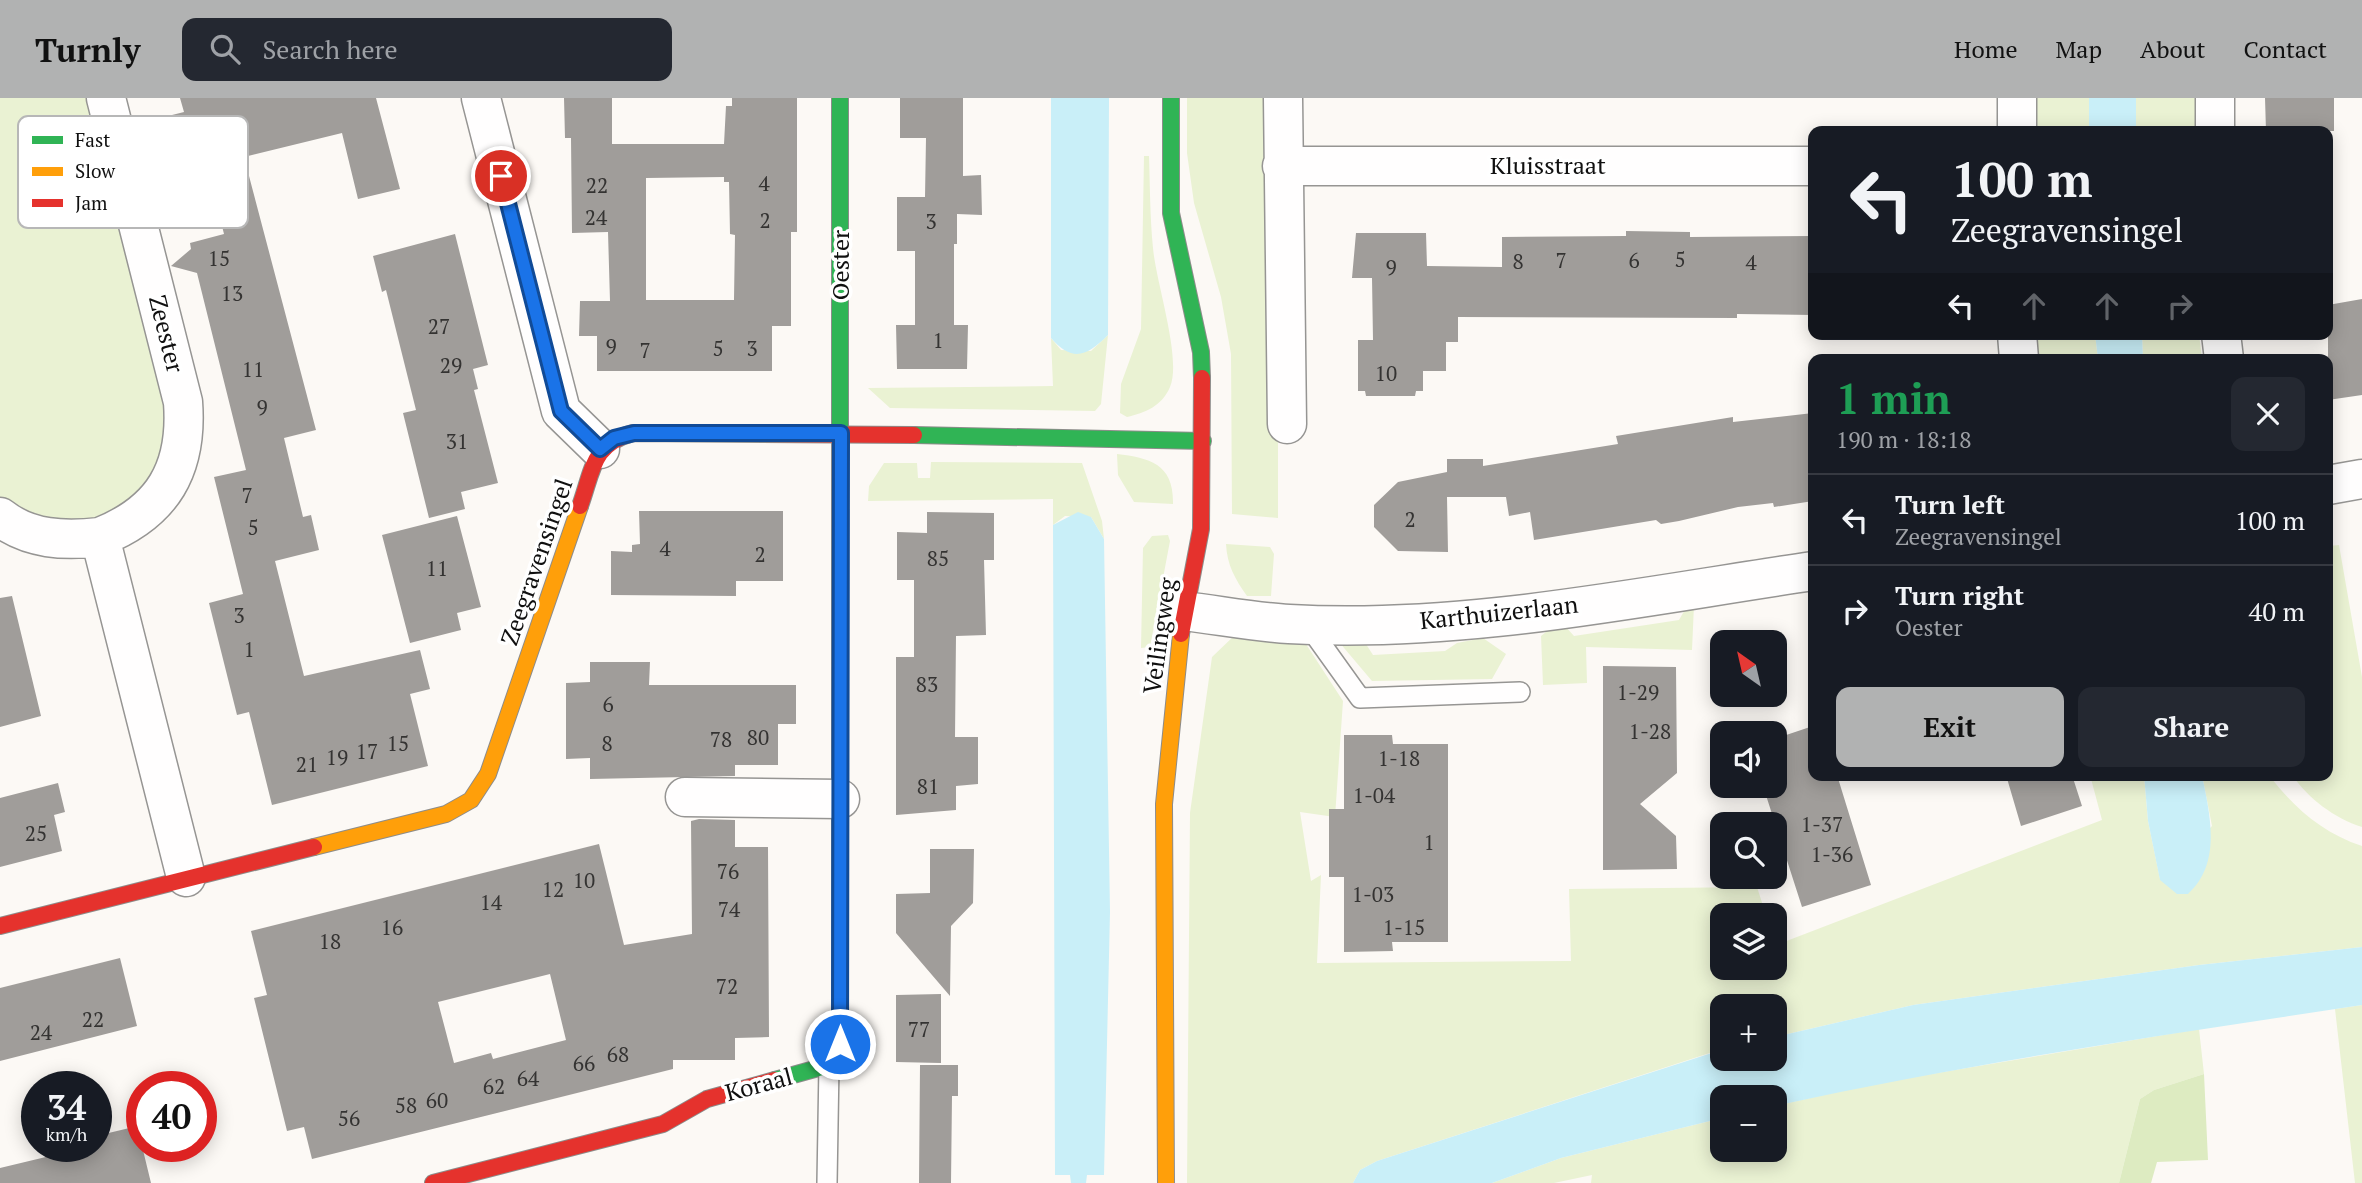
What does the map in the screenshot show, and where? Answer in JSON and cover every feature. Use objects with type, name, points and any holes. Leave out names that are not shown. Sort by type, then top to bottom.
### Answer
[{"type":"street","name":"Zeester","points":[[106,98],[111,116]]},
{"type":"street","points":[[481,98],[561,411],[600,449],[614,438],[634,433],[841,433],[1203,442]]},
{"type":"street","name":"Oester","points":[[841,98],[841,433]]},
{"type":"street","name":"Veilingweg","points":[[1166,1183],[1164,804],[1183,611],[1201,529],[1203,442],[1201,352],[1171,213],[1171,98]]},
{"type":"street","points":[[1283,98],[1287,424]]},
{"type":"street","points":[[2017,98],[2017,126]]},
{"type":"street","points":[[2215,98],[2215,126]]},
{"type":"street","name":"Kluisstraat","points":[[1282,166],[1808,166]]},
{"type":"street","name":"Zeester","points":[[0,517],[25,531],[48,538],[72,540],[100,537],[141,515],[159,497],[173,476],[181,452],[183,402],[139,228]]},
{"type":"street","points":[[830,1065],[840,1044],[841,433]]},
{"type":"street","name":"Zeegravensingel","points":[[0,926],[186,877],[446,814],[471,800],[488,774],[600,449]]},
{"type":"street","points":[[2333,484],[2362,479]]},
{"type":"street","points":[[100,537],[186,877]]},
{"type":"street","name":"Karthuizerlaan","points":[[1183,611],[1307,624],[1521,614],[1808,572]]},
{"type":"street","points":[[685,797],[840,799]]},
{"type":"street","name":"Koraal","points":[[433,1183],[663,1124],[707,1099],[830,1065]]},
{"type":"lane","points":[[1307,624],[1360,698],[1520,692]]},
{"type":"lane","points":[[827,1183],[830,1065]]},
{"type":"green space","points":[[0,98],[92,98],[97,116],[18,116],[18,228],[125,228],[168,399],[162,465],[114,518],[52,526],[0,500]]},
{"type":"green space","points":[[1187,98],[1267,98],[1278,423],[1278,518],[1232,514],[1231,354],[1221,297],[1194,203],[1187,153]]},
{"type":"green space","points":[[2031,98],[2089,98],[2089,126],[2031,126]]},
{"type":"green space","points":[[2136,98],[2197,98],[2197,126],[2136,126]]},
{"type":"green space","points":[[1144,156],[1149,156],[1153,248],[1171,340],[1173,374],[1167,394],[1158,404],[1127,417],[1120,413],[1121,384],[1141,329]]},
{"type":"green space","points":[[1108,335],[1101,404],[1095,411],[890,408],[868,388],[1053,386],[1051,338],[1061,350],[1091,351]]},
{"type":"green space","points":[[2032,340],[2096,340],[2097,354],[2033,354]]},
{"type":"green space","points":[[2142,340],[2200,340],[2201,354],[2143,354]]},
{"type":"green space","points":[[1117,454],[1140,458],[1158,466],[1169,480],[1173,504],[1134,502],[1118,475]]},
{"type":"green space","points":[[931,462],[1082,463],[1102,521],[1104,539],[1091,517],[1065,516],[1053,525],[1053,499],[868,501],[869,486],[884,463],[917,463],[918,478],[930,478]]},
{"type":"green space","points":[[1168,535],[1170,541],[1150,647],[1141,648],[1143,548],[1152,536]]},
{"type":"green space","points":[[1226,544],[1270,547],[1274,554],[1271,596],[1247,596],[1232,571]]},
{"type":"green space","points":[[2339,545],[2362,677],[2362,827],[2323,807],[2297,781],[2333,781],[2333,546]]},
{"type":"green space","points":[[1694,605],[1692,650],[1586,647],[1587,683],[1543,685],[1541,636],[1551,628],[1565,626],[1574,636],[1679,620],[1687,606]]},
{"type":"green space","points":[[1236,634],[1302,638],[1343,701],[1335,817],[1300,812],[1311,881],[1321,875],[1317,963],[1571,961],[1569,889],[1758,889],[1762,903],[1710,903],[1710,980],[1787,980],[1787,941],[2102,820],[2092,781],[2145,781],[2148,821],[2160,879],[2212,826],[2203,781],[2274,781],[2299,809],[2322,827],[2362,846],[2362,947],[2199,965],[1913,1005],[1787,1034],[1787,994],[1710,994],[1710,1053],[1377,1161],[1360,1170],[1353,1183],[1187,1183],[1190,813],[1212,657]]},
{"type":"green space","points":[[1483,638],[1506,654],[1492,679],[1372,681],[1339,642],[1364,641],[1373,655],[1445,651],[1457,643]]},
{"type":"green space","points":[[2362,1005],[2362,1183],[2355,1183],[2335,1009]]},
{"type":"green space","points":[[2199,1029],[2204,1074],[2154,1090],[2140,1099],[2119,1183],[1591,1183],[1592,1175],[1554,1183],[1492,1183],[1561,1158],[1710,1121],[1710,1162],[1787,1162],[1787,1103],[1871,1084]]},
{"type":"green space","points":[[2204,1074],[2208,1160],[2157,1162],[2151,1183],[2119,1183],[2140,1099],[2154,1090]]},
{"type":"water","points":[[1051,98],[1109,98],[1108,335],[1093,348],[1080,354],[1066,351],[1051,338]]},
{"type":"water","points":[[2089,98],[2136,98],[2136,126],[2089,126]]},
{"type":"water","points":[[2096,340],[2142,340],[2143,354],[2097,354]]},
{"type":"water","points":[[1078,512],[1091,517],[1104,539],[1110,912],[1104,1175],[1087,1175],[1086,1183],[1071,1183],[1070,1175],[1055,1175],[1053,525]]},
{"type":"water","points":[[2145,781],[2203,781],[2210,822],[2209,853],[2199,882],[2188,894],[2177,894],[2160,880],[2148,821]]},
{"type":"water","points":[[2362,947],[2362,1005],[1994,1063],[1787,1104],[1787,1085],[1710,1085],[1710,1121],[1561,1158],[1492,1183],[1353,1183],[1360,1170],[1377,1161],[1710,1054],[1710,1071],[1787,1071],[1787,1034],[1913,1005],[2199,965]]},
{"type":"building","points":[[180,98],[376,98],[400,189],[358,199],[342,133],[248,156],[248,116],[168,116],[184,112]]},
{"type":"building","points":[[564,98],[612,98],[612,144],[724,144],[726,106],[732,106],[732,98],[797,98],[797,232],[791,232],[791,326],[772,326],[772,371],[597,371],[597,336],[579,336],[580,301],[610,301],[608,232],[572,233],[571,138],[565,138]],"holes":[[[724,177],[724,182],[729,182],[730,234],[735,235],[734,300],[646,300],[646,178]]]},
{"type":"building","points":[[900,98],[963,98],[963,176],[981,175],[982,215],[957,214],[957,244],[954,244],[954,325],[968,325],[967,369],[897,369],[896,325],[915,325],[915,251],[897,251],[897,197],[925,197],[926,138],[900,138]]},
{"type":"building","points":[[2265,98],[2334,98],[2334,131],[2333,126],[2266,126]]},
{"type":"building","points":[[248,172],[316,430],[284,438],[303,517],[311,515],[319,550],[275,561],[304,676],[420,650],[430,689],[410,694],[428,766],[272,805],[249,712],[237,715],[209,603],[243,594],[214,477],[246,470],[197,273],[171,266],[191,249],[190,243],[224,234],[222,228],[248,228]]},
{"type":"building","points":[[1626,231],[1690,232],[1690,237],[1808,236],[1808,315],[1737,314],[1737,318],[1458,317],[1458,342],[1446,342],[1446,371],[1423,371],[1423,391],[1416,391],[1415,396],[1366,396],[1365,391],[1358,391],[1358,340],[1373,340],[1372,278],[1352,278],[1356,233],[1426,233],[1427,266],[1502,267],[1502,237],[1626,236]]},
{"type":"building","points":[[455,234],[488,365],[473,369],[478,389],[474,390],[498,483],[461,492],[465,509],[429,518],[403,413],[416,410],[386,290],[382,292],[373,256]]},
{"type":"building","points":[[2362,299],[2362,395],[2333,399],[2333,354],[2328,354],[2328,340],[2333,340],[2333,304]]},
{"type":"building","points":[[1808,414],[1808,502],[1774,507],[1773,503],[1738,507],[1661,524],[1656,520],[1534,540],[1530,512],[1509,516],[1506,497],[1447,497],[1448,552],[1398,551],[1374,527],[1374,505],[1398,482],[1447,472],[1447,459],[1483,459],[1483,466],[1618,444],[1616,436],[1733,417],[1733,422]]},
{"type":"building","points":[[639,511],[783,511],[783,581],[736,581],[736,596],[611,595],[611,551],[632,552],[632,545],[640,544]]},
{"type":"building","points":[[927,512],[994,513],[994,560],[984,560],[986,635],[956,636],[955,737],[978,737],[978,784],[956,786],[956,810],[896,815],[896,657],[914,657],[914,580],[897,580],[897,532],[927,533]]},
{"type":"building","points":[[457,516],[481,607],[457,613],[461,630],[410,643],[382,535]]},
{"type":"building","points":[[12,596],[41,716],[0,727],[0,598]]},
{"type":"building","points":[[590,662],[650,662],[649,685],[796,685],[796,724],[778,724],[778,765],[735,765],[735,776],[590,779],[590,758],[566,759],[566,683],[590,682]]},
{"type":"building","points":[[1603,666],[1676,667],[1677,773],[1640,804],[1676,836],[1677,869],[1603,870]]},
{"type":"building","points":[[1808,728],[1808,781],[1839,781],[1871,885],[1802,907],[1787,860],[1787,812],[1771,812],[1767,798],[1787,798],[1787,735]]},
{"type":"building","points":[[1344,735],[1392,735],[1393,744],[1448,744],[1448,942],[1392,942],[1393,951],[1344,952],[1344,877],[1329,877],[1329,809],[1344,809]]},
{"type":"building","points":[[2008,781],[2074,781],[2082,806],[2021,826]]},
{"type":"building","points":[[58,783],[65,812],[54,815],[62,851],[0,867],[0,798]]},
{"type":"building","points":[[735,820],[735,847],[768,847],[769,1037],[735,1038],[735,1060],[673,1060],[673,1069],[312,1159],[304,1127],[287,1131],[254,998],[267,995],[251,931],[599,844],[624,945],[692,934],[691,821]],"holes":[[[550,974],[566,1040],[493,1059],[491,1053],[454,1063],[438,1002]]]},
{"type":"building","points":[[930,849],[974,849],[973,903],[951,926],[950,996],[896,933],[896,894],[930,893]]},
{"type":"building","points":[[120,958],[137,1026],[0,1061],[0,988]]},
{"type":"building","points":[[941,994],[941,1063],[896,1062],[896,995]]},
{"type":"building","points":[[920,1065],[958,1065],[958,1096],[952,1096],[951,1183],[919,1183]]},
{"type":"building","points":[[126,1129],[126,1162],[146,1162],[151,1183],[0,1183],[0,1168],[25,1162],[112,1162],[112,1132]]},
{"type":"traffic: fast","points":[[840,98],[840,454]]},
{"type":"traffic: fast","points":[[1171,98],[1171,213],[1201,352],[1202,378]]},
{"type":"traffic: fast","points":[[914,435],[1203,441]]},
{"type":"traffic: fast","points":[[775,1080],[829,1065],[840,1044],[840,720]]},
{"type":"traffic: slow","points":[[314,847],[446,814],[471,800],[488,774],[580,506]]},
{"type":"traffic: slow","points":[[1166,1183],[1164,804],[1181,634]]},
{"type":"traffic: jam","points":[[1181,634],[1201,529],[1202,378]]},
{"type":"traffic: jam","points":[[580,506],[592,470],[602,451],[619,438],[633,433],[914,435]]},
{"type":"traffic: jam","points":[[840,454],[840,720]]},
{"type":"traffic: jam","points":[[0,926],[314,847]]},
{"type":"traffic: jam","points":[[433,1183],[663,1124],[707,1099],[775,1080]]},
{"type":"route","points":[[501,176],[561,411],[600,449],[614,438],[634,433],[841,433],[840,1044]]}]
